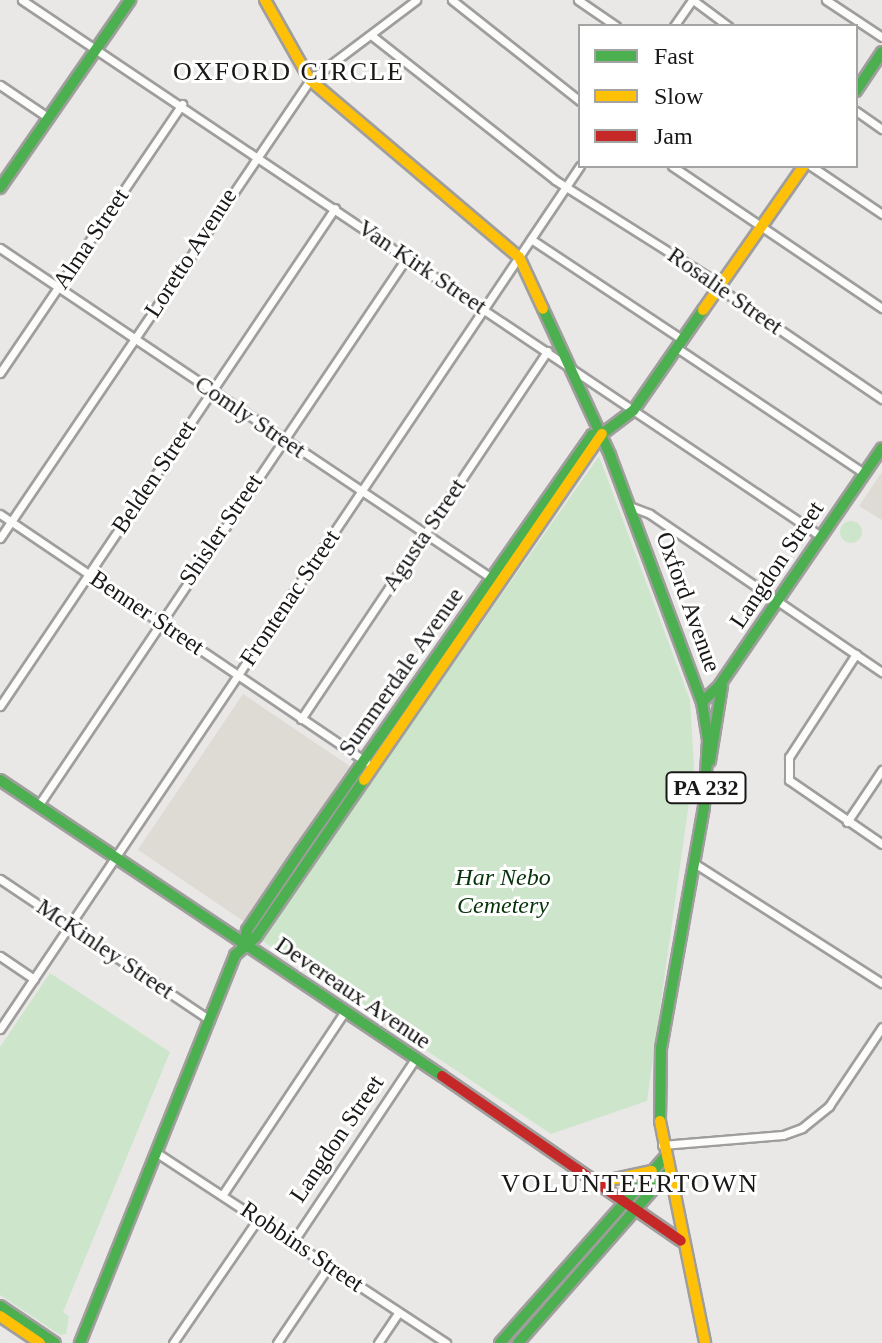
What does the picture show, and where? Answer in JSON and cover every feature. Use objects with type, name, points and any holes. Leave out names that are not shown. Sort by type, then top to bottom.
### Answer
[{"type":"main road","points":[[0,188],[130,0]]},
{"type":"main road","name":"Oxford Avenue","points":[[265,0],[310,80],[519,257],[602,434],[632,507],[702,702],[708,767],[659,1069],[663,1151],[705,1343]]},
{"type":"main road","points":[[858,88],[882,52]]},
{"type":"main road","name":"Summerdale Avenue","points":[[244,944],[256,937],[602,434],[633,411],[803,168]]},
{"type":"main road","name":"Summerdale Avenue","points":[[80,1343],[210,1020],[244,944],[247,930],[592,435],[602,434]]},
{"type":"main road","name":"Langdon Street","points":[[702,702],[724,680],[819,535],[882,448]]},
{"type":"main road","points":[[708,767],[724,680]]},
{"type":"main road","name":"Devereaux Avenue","points":[[0,780],[627,1199],[635,1209],[681,1241]]},
{"type":"main road","points":[[500,1343],[653,1170],[663,1151]]},
{"type":"main road","points":[[601,1182],[653,1170]]},
{"type":"main road","points":[[518,1343],[668,1172]]},
{"type":"main road","points":[[0,1306],[55,1343]]},
{"type":"main road","points":[[0,1316],[40,1343]]},
{"type":"street","name":"Van Kirk Street","points":[[22,0],[182,104],[255,157],[819,535]]},
{"type":"street","name":"Loretto Avenue","points":[[0,538],[310,80],[416,0]]},
{"type":"street","points":[[452,0],[578,99]]},
{"type":"street","points":[[578,0],[613,24]]},
{"type":"street","points":[[675,24],[692,0],[725,24]]},
{"type":"street","points":[[826,0],[882,37]]},
{"type":"street","name":"Rosalie Street","points":[[371,35],[555,180],[568,184],[721,285],[726,293],[882,399]]},
{"type":"street","points":[[0,85],[49,118]]},
{"type":"street","name":"Alma Street","points":[[0,373],[182,104]]},
{"type":"street","points":[[858,112],[882,129]]},
{"type":"street","name":"Frontenac Street","points":[[0,1029],[579,168]]},
{"type":"street","points":[[675,168],[882,308]]},
{"type":"street","points":[[814,168],[882,214]]},
{"type":"street","name":"Belden Street","points":[[0,706],[335,208]]},
{"type":"street","points":[[531,239],[864,473]]},
{"type":"street","name":"Comly Street","points":[[0,248],[501,585]]},
{"type":"street","name":"Shisler Street","points":[[38,806],[407,257]]},
{"type":"street","name":"Agusta Street","points":[[301,719],[547,351]]},
{"type":"street","points":[[632,507],[650,514],[882,672]]},
{"type":"street","name":"Benner Street","points":[[0,514],[374,767]]},
{"type":"street","points":[[856,654],[789,757],[789,780],[882,844]]},
{"type":"street","points":[[847,822],[882,770]]},
{"type":"street","points":[[694,863],[882,983]]},
{"type":"street","name":"McKinley Street","points":[[0,879],[210,1020]]},
{"type":"street","points":[[0,956],[34,979]]},
{"type":"street","points":[[223,1194],[345,1011]]},
{"type":"street","points":[[663,1151],[783,1135],[802,1128],[829,1106],[882,1027]]},
{"type":"street","name":"Langdon Street","points":[[293,1242],[415,1059]]},
{"type":"street","name":"Robbins Street","points":[[157,1153],[446,1343]]},
{"type":"street","points":[[173,1343],[258,1219]]},
{"type":"street","points":[[277,1343],[329,1266]]},
{"type":"street","points":[[378,1343],[399,1312]]},
{"type":"shaded area","points":[[882,472],[882,520],[859,506]]},
{"type":"shaded area","points":[[243,694],[350,766],[245,922],[138,850]]},
{"type":"green space","name":"Har Nebo Cemetery","points":[[599,456],[690,700],[694,767],[647,1101],[551,1134],[260,939]]},
{"type":"green space","points":[[847,521],[855,521],[862,532],[855,543],[847,543],[840,536],[840,528]]},
{"type":"green space","points":[[50,973],[170,1052],[63,1312],[69,1316],[66,1334],[60,1335],[0,1295],[0,1047]]},
{"type":"traffic: fast","points":[[0,188],[130,0]]},
{"type":"traffic: fast","points":[[858,88],[882,52]]},
{"type":"traffic: fast","points":[[543,309],[610,455],[702,702],[708,741],[704,807],[661,1048],[660,1121]]},
{"type":"traffic: fast","points":[[244,944],[247,930],[301,850],[592,435],[602,434],[633,411],[703,310]]},
{"type":"traffic: fast","points":[[702,702],[719,686],[882,448]]},
{"type":"traffic: fast","points":[[710,761],[722,686]]},
{"type":"traffic: fast","points":[[0,780],[442,1076]]},
{"type":"traffic: fast","points":[[80,1343],[235,955],[256,937],[364,780]]},
{"type":"traffic: fast","points":[[500,1343],[665,1157]]},
{"type":"traffic: fast","points":[[518,1343],[668,1172]]},
{"type":"traffic: fast","points":[[0,1306],[55,1343]]},
{"type":"traffic: slow","points":[[265,0],[310,80],[519,257],[543,309]]},
{"type":"traffic: slow","points":[[703,310],[803,168]]},
{"type":"traffic: slow","points":[[364,780],[602,434]]},
{"type":"traffic: slow","points":[[660,1121],[705,1343]]},
{"type":"traffic: slow","points":[[601,1182],[652,1171]]},
{"type":"traffic: slow","points":[[0,1316],[40,1343]]},
{"type":"traffic: jam","points":[[442,1076],[681,1241]]},
{"type":"district","name":"OXFORD CIRCLE","points":[[289,72]]},
{"type":"district","name":"VOLUNTEERTOWN","points":[[630,1184]]}]
